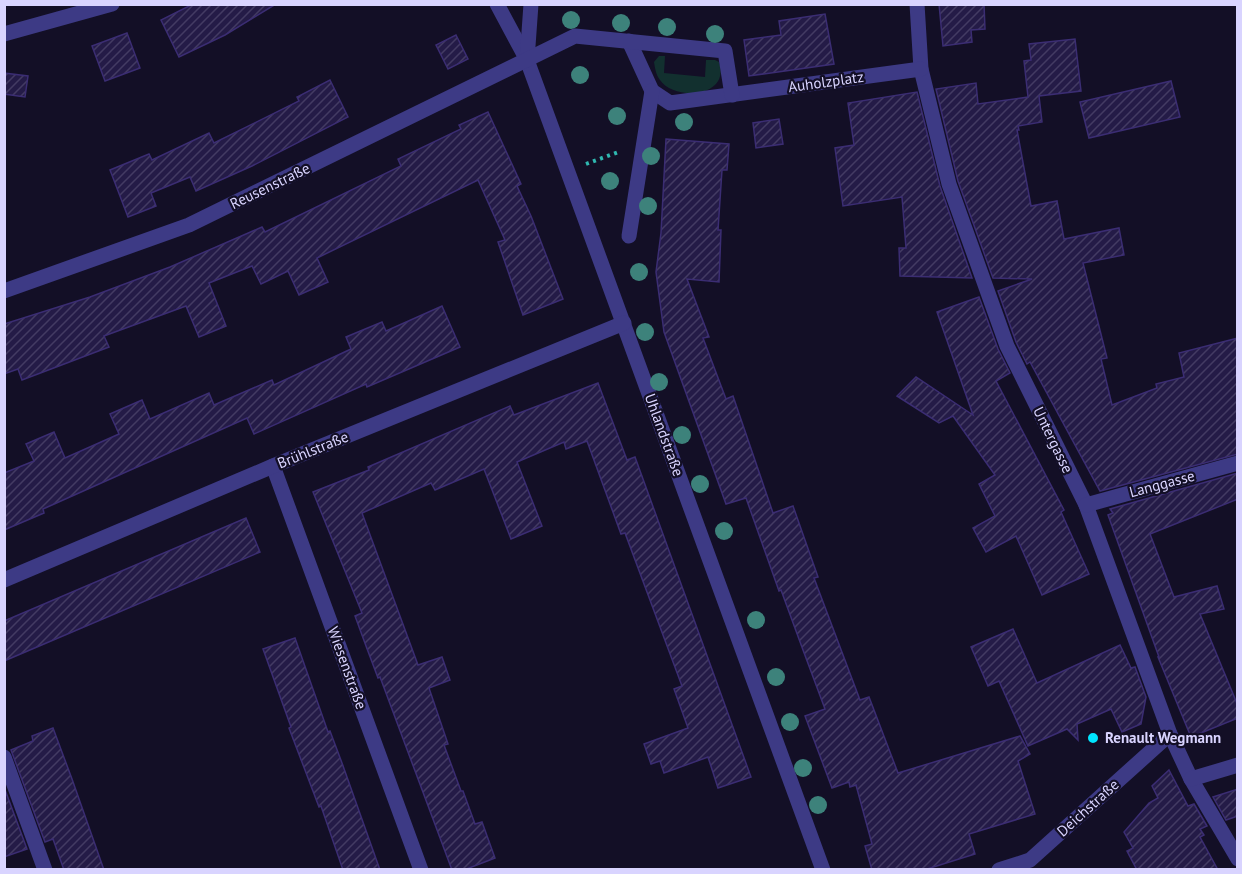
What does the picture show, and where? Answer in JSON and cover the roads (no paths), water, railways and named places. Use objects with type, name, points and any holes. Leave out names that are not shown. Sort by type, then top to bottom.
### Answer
[{"type":"street","points":[[4,34],[112,4]]},
{"type":"street","name":"Uhlandstraße","points":[[497,4],[527,60],[823,870]]},
{"type":"street","points":[[527,60],[531,4]]},
{"type":"street","name":"Untergasse","points":[[917,4],[921,69],[949,184],[1006,346],[1086,505],[1170,734],[1191,779],[1238,859]]},
{"type":"street","points":[[527,60],[575,36],[725,51],[732,95]]},
{"type":"street","points":[[629,41],[652,91],[630,236]]},
{"type":"street","name":"Reusenstraße","points":[[4,291],[189,225],[527,60]]},
{"type":"street","name":"Auholzplatz","points":[[652,91],[670,103],[921,69]]},
{"type":"street","name":"Brühlstraße","points":[[4,580],[273,466],[624,323]]},
{"type":"street","name":"Langgasse","points":[[1086,505],[1238,463]]},
{"type":"street","name":"Wiesenstraße","points":[[273,466],[421,870]]},
{"type":"street","name":"Deichstraße","points":[[999,870],[1029,860],[1170,734]]},
{"type":"street","points":[[4,757],[45,870]]},
{"type":"street","points":[[1191,779],[1238,765]]},
{"type":"place","name":"Renault Wegmann","points":[[1093,738]]}]
